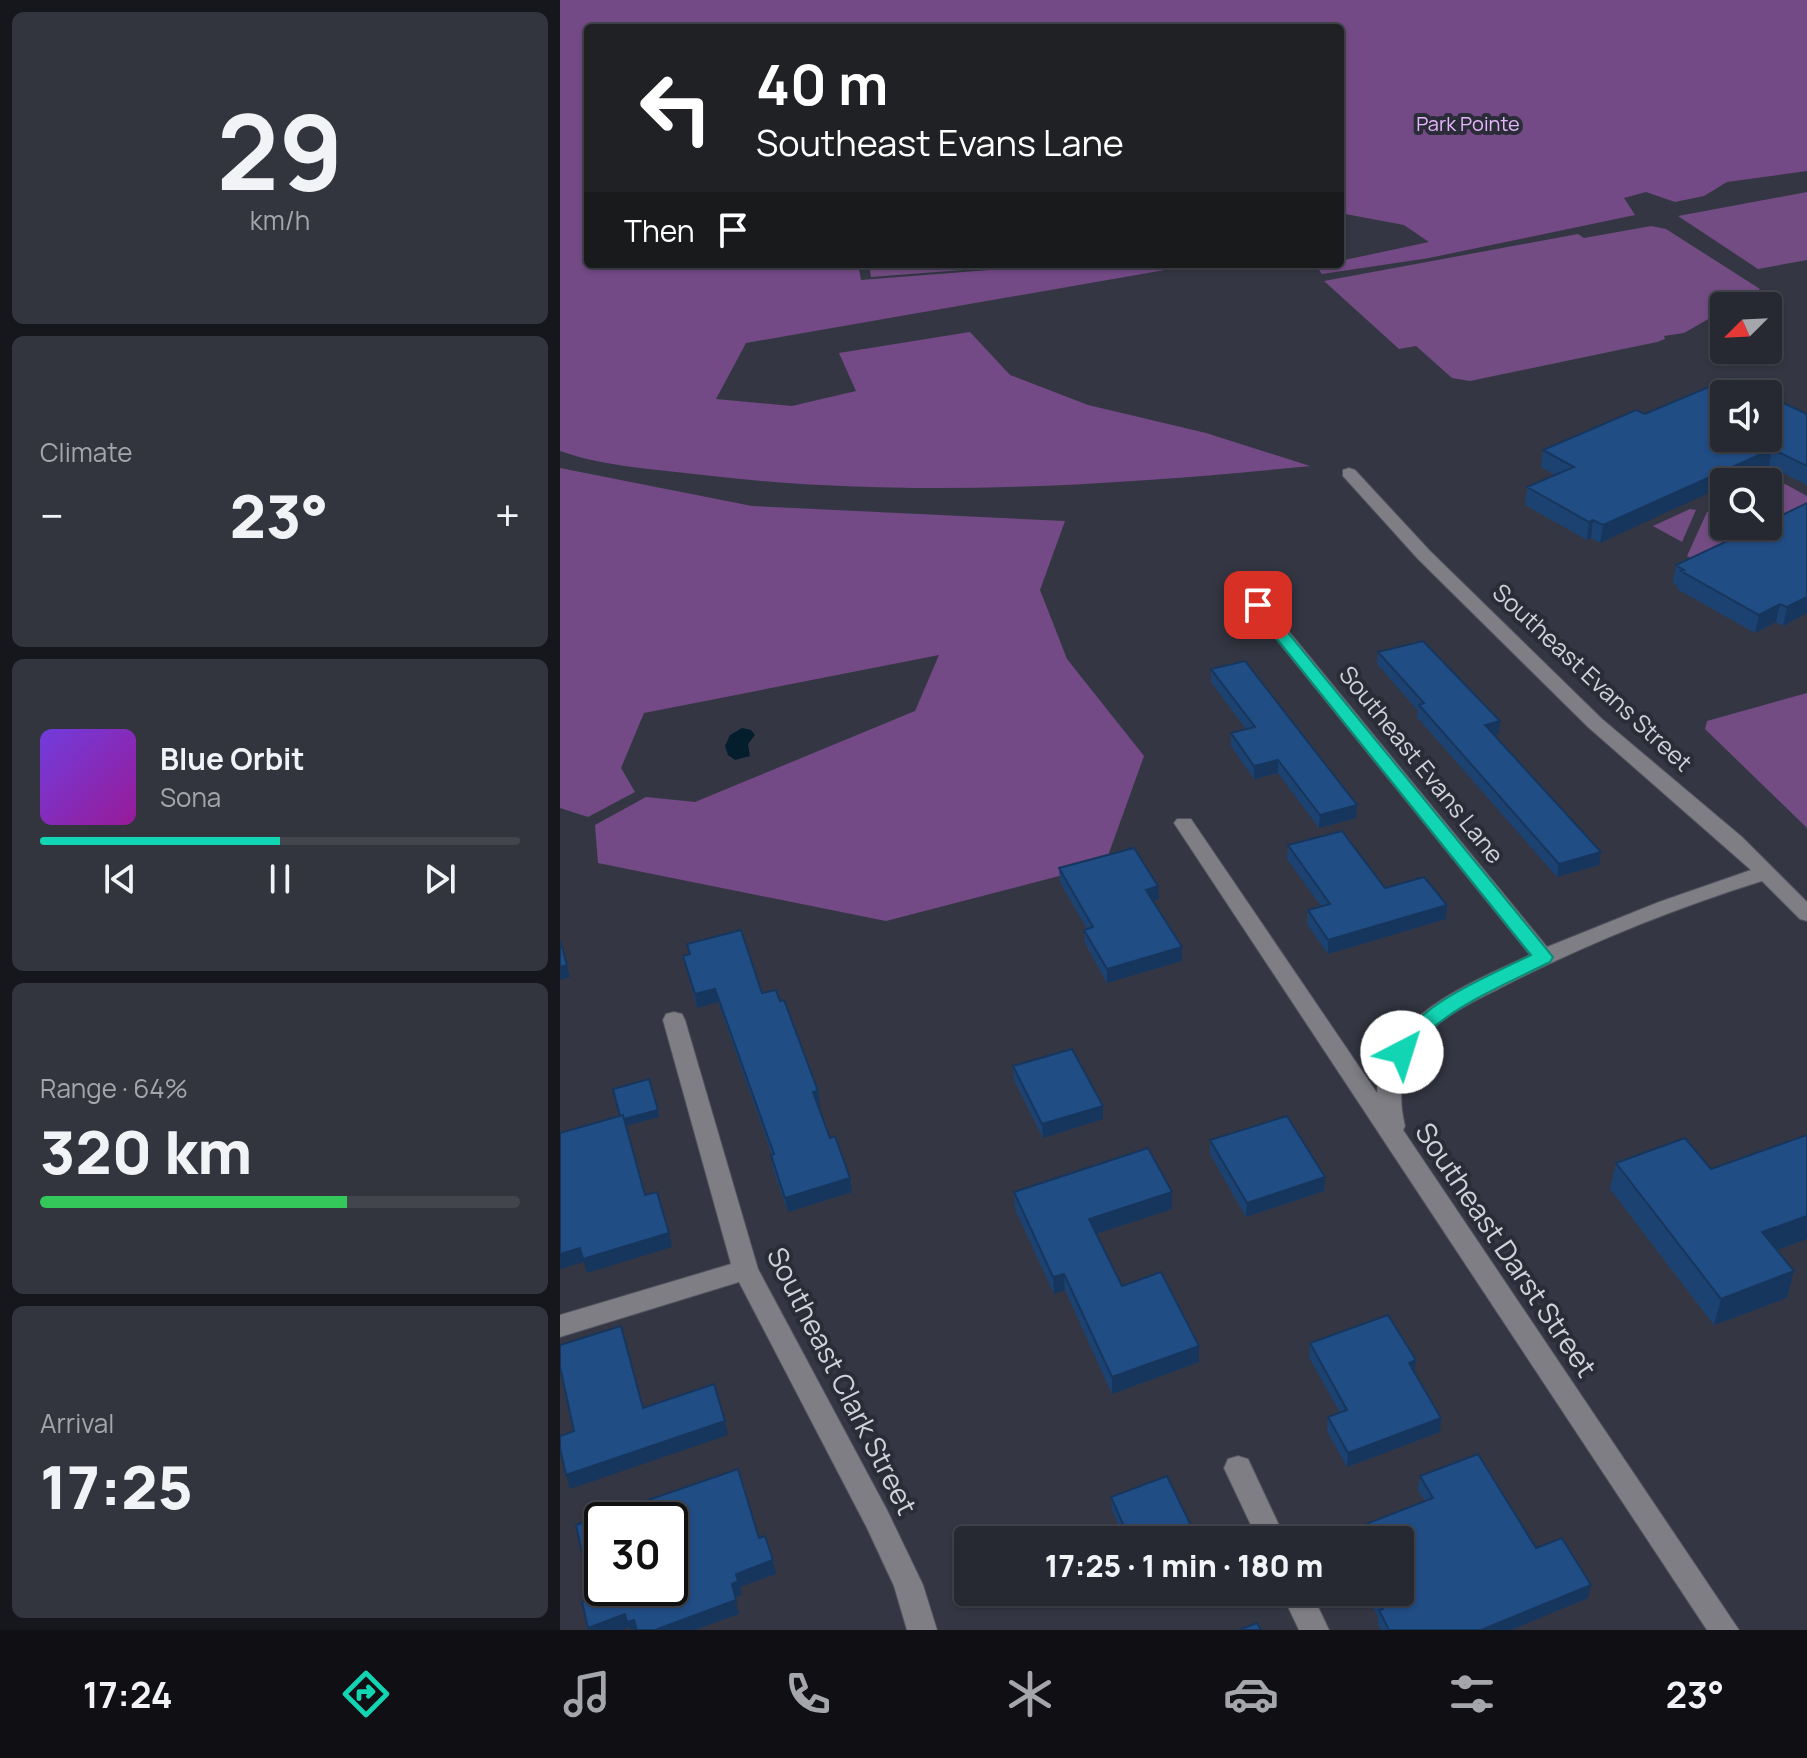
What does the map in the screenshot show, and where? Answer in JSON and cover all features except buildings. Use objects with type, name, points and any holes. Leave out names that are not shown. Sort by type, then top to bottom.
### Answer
[{"type":"street","name":"Southeast Evans Street","points":[[1349,473],[1424,555],[1586,714],[1735,842],[1807,914]]},
{"type":"street","name":"Southeast Evans Lane","points":[[1258,605],[1543,957]]},
{"type":"street","name":"Southeast Darst Street","points":[[1184,823],[1724,1630]]},
{"type":"street","points":[[1405,1152],[1395,1132],[1388,1097],[1395,1064],[1411,1037],[1432,1018],[1543,957],[1621,924],[1766,873]]},
{"type":"street","name":"Southeast Clark Street","points":[[674,1020],[745,1270],[877,1519],[908,1585],[922,1630]]},
{"type":"street","points":[[560,1326],[745,1270]]},
{"type":"street","points":[[1238,1468],[1265,1526]]},
{"type":"street","points":[[1303,1606],[1314,1630]]},
{"type":"shaded area","points":[[1807,192],[1807,260],[1758,269],[1678,216]]},
{"type":"shaded area","points":[[1651,226],[1666,229],[1760,289],[1755,292],[1710,292],[1710,318],[1684,333],[1664,336],[1665,339],[1657,342],[1470,381],[1452,378],[1416,346],[1399,349],[1324,281],[1578,234],[1584,238]]},
{"type":"shaded area","points":[[870,268],[989,268],[871,277]]},
{"type":"shaded area","points":[[1782,485],[1807,496],[1807,507],[1782,519]]},
{"type":"shaded area","points":[[1690,509],[1696,510],[1682,542],[1653,526]]},
{"type":"shaded area","points":[[1710,511],[1710,540],[1737,540],[1694,560],[1687,556]]},
{"type":"shaded area","points":[[1807,693],[1807,828],[1705,729],[1707,721]]},
{"type":"green space","name":"Park Pointe","points":[[560,0],[1807,0],[1807,171],[1727,182],[1704,196],[1675,202],[1646,192],[1624,198],[1635,215],[1429,258],[1322,274],[1318,268],[1344,268],[1344,260],[1429,242],[1404,225],[1344,214],[1344,24],[584,24],[584,268],[859,268],[861,280],[1015,268],[1176,268],[746,343],[716,399],[792,406],[856,391],[839,353],[970,332],[1010,375],[1088,405],[1206,433],[1310,466],[1083,484],[854,487],[631,467],[560,451]]},
{"type":"green space","points":[[560,468],[752,506],[1065,521],[1040,590],[1067,659],[1144,756],[1105,864],[886,921],[598,863],[595,825],[646,797],[695,802],[915,711],[939,655],[644,713],[621,768],[635,792],[588,817],[560,808]]},
{"type":"water","points":[[742,728],[751,730],[755,735],[748,744],[750,756],[735,760],[728,755],[725,746],[730,735]]},
{"type":"route","points":[[1258,605],[1543,957],[1432,1018],[1411,1037],[1402,1052]]}]
